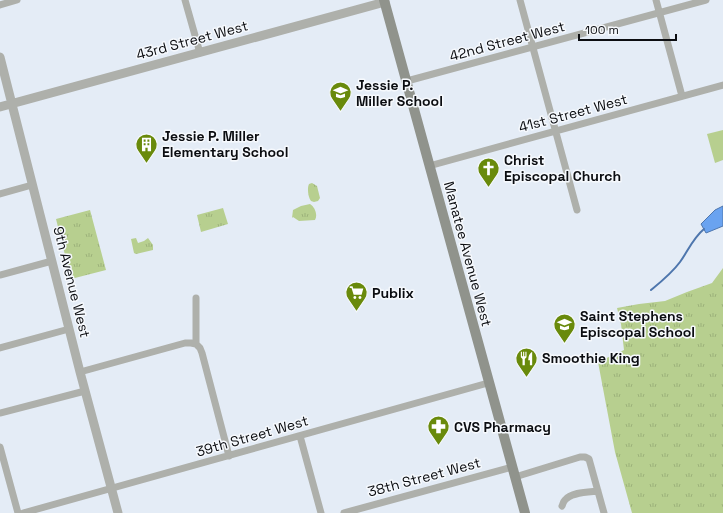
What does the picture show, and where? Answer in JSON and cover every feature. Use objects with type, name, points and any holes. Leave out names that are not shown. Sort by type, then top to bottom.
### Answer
[{"type":"main road","name":"Manatee Avenue West","points":[[386,0],[429,166],[525,513]]},
{"type":"street","points":[[0,5],[17,0]]},
{"type":"street","points":[[185,0],[200,52]]},
{"type":"street","name":"43rd Street West","points":[[0,107],[386,0]]},
{"type":"street","points":[[520,0],[577,210]]},
{"type":"street","points":[[656,0],[682,96]]},
{"type":"street","name":"42nd Street West","points":[[407,82],[706,0]]},
{"type":"street","name":"9th Avenue West","points":[[0,56],[80,372],[118,513]]},
{"type":"street","name":"41st Street West","points":[[429,166],[723,85]]},
{"type":"street","points":[[0,194],[32,185]]},
{"type":"street","points":[[0,275],[52,261]]},
{"type":"street","points":[[196,298],[196,344]]},
{"type":"street","points":[[0,348],[69,329]]},
{"type":"street","points":[[80,372],[185,343],[196,344],[202,353],[229,456]]},
{"type":"street","name":"39th Street West","points":[[23,513],[488,383]]},
{"type":"street","points":[[0,413],[85,390]]},
{"type":"street","points":[[300,436],[321,513]]},
{"type":"street","points":[[0,447],[18,513]]},
{"type":"street","points":[[515,477],[580,457],[585,457],[589,459],[604,513]]},
{"type":"street","name":"38th Street West","points":[[344,513],[512,467]]},
{"type":"street","points":[[562,506],[564,500],[570,496],[598,491]]},
{"type":"green space","points":[[723,130],[723,160],[715,163],[707,134]]},
{"type":"green space","points":[[312,183],[317,186],[320,198],[318,201],[314,202],[311,201],[308,192],[309,184]]},
{"type":"green space","points":[[310,204],[316,211],[315,220],[299,221],[293,217],[292,218],[293,210]]},
{"type":"green space","points":[[223,208],[228,224],[201,232],[197,215]]},
{"type":"green space","points":[[90,210],[106,270],[71,279],[56,219]]},
{"type":"green space","points":[[136,238],[138,243],[148,238],[153,245],[153,250],[136,254],[134,253],[131,239]]},
{"type":"green space","points":[[723,268],[723,513],[632,513],[615,452],[598,362],[624,350],[621,324],[617,308],[665,301],[712,283]]},
{"type":"water","points":[[723,206],[723,226],[706,233],[701,224],[715,210]]},
{"type":"waterway","points":[[651,290],[667,277],[677,266],[694,240],[704,229]]},
{"type":"place","name":"Jessie P. Miller School","points":[[340,112]]},
{"type":"place","name":"Jessie P. Miller Elementary School","points":[[146,164]]},
{"type":"place","name":"Christ Episcopal Church","points":[[489,188]]},
{"type":"place","name":"Publix","points":[[356,312]]},
{"type":"place","name":"Saint Stephens Episcopal School","points":[[564,344]]},
{"type":"place","name":"Smoothie King","points":[[527,378]]},
{"type":"place","name":"CVS Pharmacy","points":[[439,446]]}]
